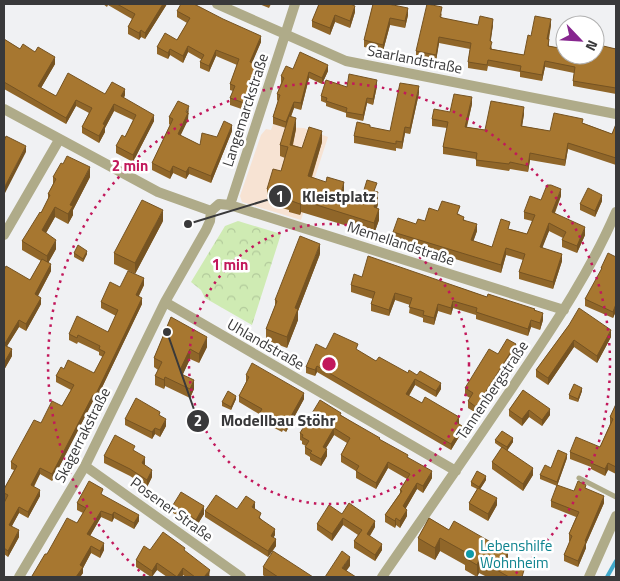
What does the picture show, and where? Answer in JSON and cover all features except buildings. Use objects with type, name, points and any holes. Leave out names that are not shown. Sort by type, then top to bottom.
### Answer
[{"type":"street","name":"Saarlandstraße","points":[[218,4],[346,61],[616,114]]},
{"type":"street","name":"Langemarckstraße","points":[[230,205],[295,4]]},
{"type":"street","points":[[4,109],[158,192],[211,211],[219,204],[230,205]]},
{"type":"street","points":[[4,235],[59,140]]},
{"type":"street","name":"Memellandstraße","points":[[230,205],[564,310]]},
{"type":"street","name":"Skagerrakstraße","points":[[18,577],[86,466],[165,302],[206,230],[210,221],[211,211]]},
{"type":"street","name":"Tannenbergstraße","points":[[382,577],[456,472],[564,310],[583,279],[616,212]]},
{"type":"street","name":"Uhlandstraße","points":[[165,302],[456,472]]},
{"type":"street","name":"Posener Straße","points":[[86,466],[241,577]]},
{"type":"street","points":[[589,577],[616,516]]},
{"type":"lane","points":[[579,478],[616,496]]},
{"type":"shaded area","points":[[273,124],[281,127],[304,128],[328,137],[301,220],[242,202],[240,196],[261,135],[266,129],[271,130]]},
{"type":"green space","points":[[238,221],[281,234],[252,325],[205,298],[201,290],[191,282],[225,226]]},
{"type":"waterway","points":[[607,577],[616,561]]},
{"type":"place","name":"Kleistplatz","points":[[188,224]]},
{"type":"place","name":"Modellbau Stöhr","points":[[167,332]]},
{"type":"place","name":"Lebenshilfe Wohnheim","points":[[470,554]]}]
